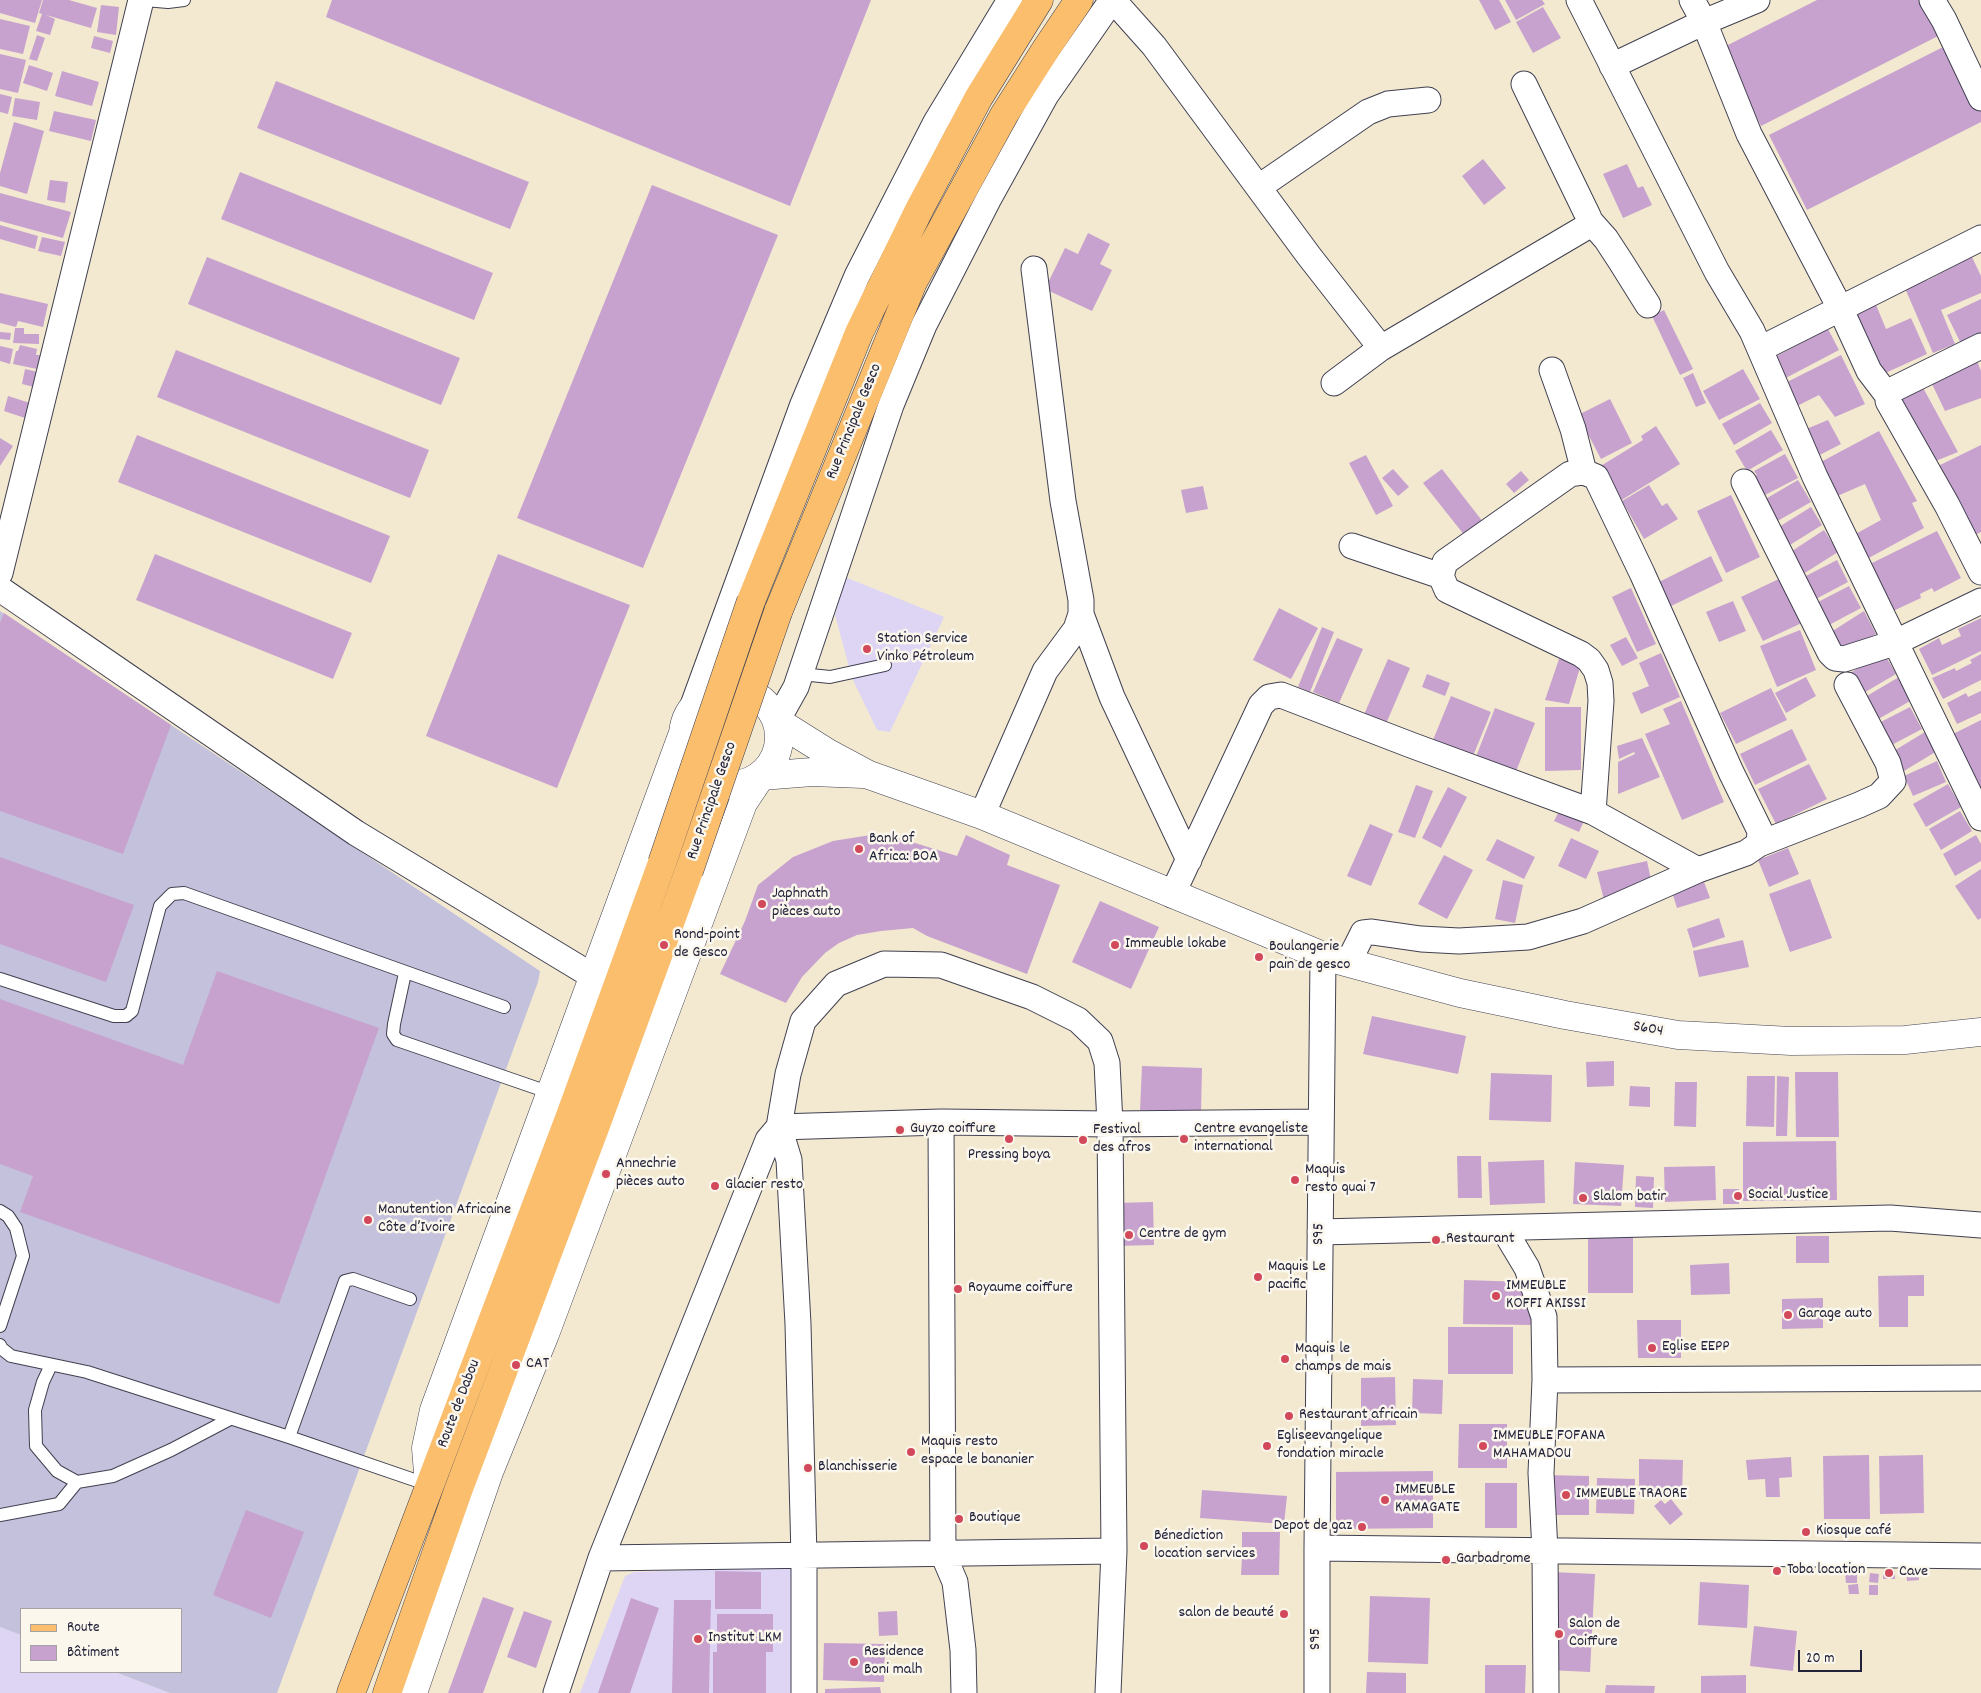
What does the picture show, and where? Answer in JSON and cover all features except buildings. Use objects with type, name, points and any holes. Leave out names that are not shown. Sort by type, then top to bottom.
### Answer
[{"type":"main road","name":"Rue Principale Gesco","points":[[570,1116],[662,863],[751,601],[864,324],[920,208],[974,106],[1039,0]]},
{"type":"main road","name":"Rue Principale Gesco","points":[[596,1125],[689,871],[778,612],[913,282],[1004,115],[1079,0]]},
{"type":"main road","name":"Route de Dabou","points":[[351,1693],[570,1116]]},
{"type":"main road","name":"Route de Dabou","points":[[387,1693],[458,1491],[596,1125]]},
{"type":"street","points":[[0,573],[141,0]]},
{"type":"street","points":[[429,1485],[426,1448],[434,1410],[803,404],[858,276],[936,122],[1010,0]]},
{"type":"street","points":[[777,721],[801,674],[891,406],[924,324],[988,200],[1046,95],[1112,0],[1154,46],[1309,256],[1381,348]]},
{"type":"street","points":[[1578,0],[1717,272],[1752,331],[1815,477],[1981,818]]},
{"type":"street","points":[[1692,0],[1704,22],[1749,134],[1840,308],[1869,371],[1888,396],[1888,401],[1947,505],[1981,572]]},
{"type":"street","points":[[1612,66],[1704,22],[1757,0]]},
{"type":"street","points":[[1932,0],[1944,20],[1981,98]]},
{"type":"street","points":[[1524,84],[1590,222],[1606,239],[1648,305]]},
{"type":"street","points":[[1259,187],[1375,108],[1388,104],[1428,100]]},
{"type":"street","points":[[1334,383],[1381,348],[1588,226],[1590,222]]},
{"type":"street","points":[[1760,349],[1981,238]]},
{"type":"street","points":[[982,815],[1045,671],[1076,629],[1081,614],[1081,600],[1063,502],[1034,269]]},
{"type":"street","points":[[1888,396],[1888,393],[1896,388],[1981,346]]},
{"type":"street","points":[[1552,370],[1573,429],[1584,472]]},
{"type":"street","points":[[1593,812],[1601,701],[1600,683],[1596,670],[1589,660],[1581,654],[1447,590],[1441,576],[1445,562],[1570,474],[1584,472],[1596,476],[1642,573],[1731,772],[1760,831],[1759,844]]},
{"type":"street","points":[[1744,482],[1830,653],[1836,658],[1844,659],[1894,642],[1981,601]]},
{"type":"street","points":[[1352,546],[1441,576]]},
{"type":"street","points":[[0,589],[356,833],[594,977]]},
{"type":"street","points":[[1081,614],[1112,697],[1188,860]]},
{"type":"street","points":[[1335,959],[1363,933],[1372,932],[1421,939],[1459,941],[1528,937],[1583,921],[1698,870],[1746,852],[1759,844],[1879,796],[1893,782],[1888,763],[1847,685]]},
{"type":"street","points":[[413,1693],[489,1472],[545,1334],[736,821],[743,803],[761,776],[772,765],[778,751],[780,736],[777,721],[770,708],[760,697],[746,691],[731,689],[716,691],[703,698],[688,721],[684,748],[690,763],[701,775],[715,783],[731,785],[747,783],[761,776],[812,772],[870,775]]},
{"type":"street","points":[[1172,895],[1261,705],[1269,697],[1280,695],[1593,812],[1698,870]]},
{"type":"street","points":[[777,721],[828,753],[870,775]]},
{"type":"street","name":"S604","points":[[870,775],[982,815],[1172,895],[1335,959],[1460,993],[1565,1015],[1678,1035],[1791,1041],[1905,1040],[1981,1032]]},
{"type":"street","name":"S95","points":[[1317,1693],[1316,1548],[1321,1122],[1335,959]]},
{"type":"street","points":[[804,1693],[804,1557],[798,1324],[789,1160],[779,1127],[788,1074],[803,1021],[836,984],[884,964],[941,965],[1032,997],[1078,1020],[1100,1041],[1107,1063],[1110,1124],[1114,1551],[1108,1693]]},
{"type":"street","points":[[556,1693],[602,1558],[768,1140],[779,1127],[941,1122],[1110,1124],[1321,1122]]},
{"type":"street","points":[[941,1122],[944,1554],[955,1582],[964,1693]]},
{"type":"street","points":[[1320,1232],[1890,1218],[1981,1225]]},
{"type":"street","points":[[1503,1228],[1527,1268],[1544,1317],[1545,1380],[1541,1473],[1545,1551],[1546,1693]]},
{"type":"street","points":[[1545,1380],[1981,1378]]},
{"type":"street","points":[[1316,1548],[1981,1556]]},
{"type":"street","points":[[602,1558],[804,1557],[1114,1551]]},
{"type":"lane","points":[[145,0],[168,2],[184,0]]},
{"type":"lane","points":[[801,674],[830,677],[885,665]]},
{"type":"lane","points":[[0,979],[114,1016],[126,1016],[132,1011],[160,906],[172,894],[184,893],[504,1007]]},
{"type":"lane","points":[[406,973],[394,1024],[393,1034],[397,1040],[551,1094]]},
{"type":"lane","points":[[0,1210],[8,1216],[16,1228],[23,1256],[0,1326]]},
{"type":"lane","points":[[290,1437],[345,1281],[353,1278],[410,1299]]},
{"type":"lane","points":[[0,1345],[11,1356],[87,1372],[290,1437],[429,1485]]},
{"type":"lane","points":[[52,1365],[43,1382],[35,1410],[36,1446],[57,1471],[76,1482],[113,1476],[171,1450],[230,1418]]},
{"type":"lane","points":[[0,1515],[59,1504],[76,1482]]},
{"type":"shaded area","points":[[845,577],[944,617],[890,732],[877,730],[852,678],[835,615]]},
{"type":"shaded area","points":[[0,611],[540,971],[538,982],[277,1693],[170,1693],[118,1673],[182,1673],[182,1608],[20,1608],[20,1635],[0,1627]]},
{"type":"shaded area","name":"Institut LKM","points":[[794,1567],[795,1693],[580,1693],[625,1576],[634,1572]]},
{"type":"shaded area","points":[[0,1627],[20,1635],[20,1673],[118,1673],[170,1693],[0,1693]]},
{"type":"place","name":"Station Service Vinko Pétroleum","points":[[867,649]]},
{"type":"place","name":"Bank of Africa: BOA","points":[[859,849]]},
{"type":"place","name":"Japhnath pièces auto","points":[[762,904]]},
{"type":"place","name":"Rond-point de Gesco","points":[[664,945]]},
{"type":"place","name":"Immeuble lokabe","points":[[1115,945]]},
{"type":"place","name":"Boulangerie pain de gesco","points":[[1259,957]]},
{"type":"place","name":"Guyzo coiffure","points":[[900,1130]]},
{"type":"place","name":"Pressing boya","points":[[1009,1139]]},
{"type":"place","name":"Centre evangeliste international","points":[[1184,1139]]},
{"type":"place","name":"Festival des afros","points":[[1083,1140]]},
{"type":"place","name":"Annechrie pièces auto","points":[[606,1174]]},
{"type":"place","name":"Maquis resto quai 7","points":[[1295,1180]]},
{"type":"place","name":"Glacier resto","points":[[715,1186]]},
{"type":"place","name":"Social Justice","points":[[1738,1196]]},
{"type":"place","name":"Slalom batir","points":[[1583,1198]]},
{"type":"place","name":"Manutention Africaine Côte d’Ivoire","points":[[368,1220]]},
{"type":"place","name":"Centre de gym","points":[[1129,1235]]},
{"type":"place","name":"Restaurant","points":[[1436,1240]]},
{"type":"place","name":"Maquis Le pacific","points":[[1258,1277]]},
{"type":"place","name":"Royaume coiffure","points":[[958,1289]]},
{"type":"place","name":"IMMEUBLE KOFFI AKISSI","points":[[1496,1296]]},
{"type":"place","name":"Garage auto","points":[[1788,1315]]},
{"type":"place","name":"Eglise EEPP","points":[[1652,1348]]},
{"type":"place","name":"Maquis le champs de mais","points":[[1285,1359]]},
{"type":"place","name":"CAT","points":[[516,1365]]},
{"type":"place","name":"Restaurant africain","points":[[1289,1416]]},
{"type":"place","name":"Egliseevangelique fondation miracle","points":[[1267,1446]]},
{"type":"place","name":"IMMEUBLE FOFANA MAHAMADOU","points":[[1483,1446]]},
{"type":"place","name":"Maquis resto espace le bananier","points":[[911,1452]]},
{"type":"place","name":"Blanchisserie","points":[[808,1468]]},
{"type":"place","name":"IMMEUBLE TRAORE","points":[[1566,1495]]},
{"type":"place","name":"IMMEUBLE KAMAGATE","points":[[1385,1500]]},
{"type":"place","name":"Boutique","points":[[959,1519]]},
{"type":"place","name":"Depot de gaz","points":[[1362,1527]]},
{"type":"place","name":"Kiosque café","points":[[1806,1532]]},
{"type":"place","name":"Bénediction location services","points":[[1144,1546]]},
{"type":"place","name":"Garbadrome","points":[[1446,1560]]},
{"type":"place","name":"Toba location","points":[[1777,1571]]},
{"type":"place","name":"Cave","points":[[1889,1573]]},
{"type":"place","name":"salon de beauté","points":[[1284,1614]]},
{"type":"place","name":"Salon de Coiffure","points":[[1559,1634]]},
{"type":"place","name":"Institut LKM","points":[[698,1639]]},
{"type":"place","name":"Residence Boni malh","points":[[854,1662]]}]
